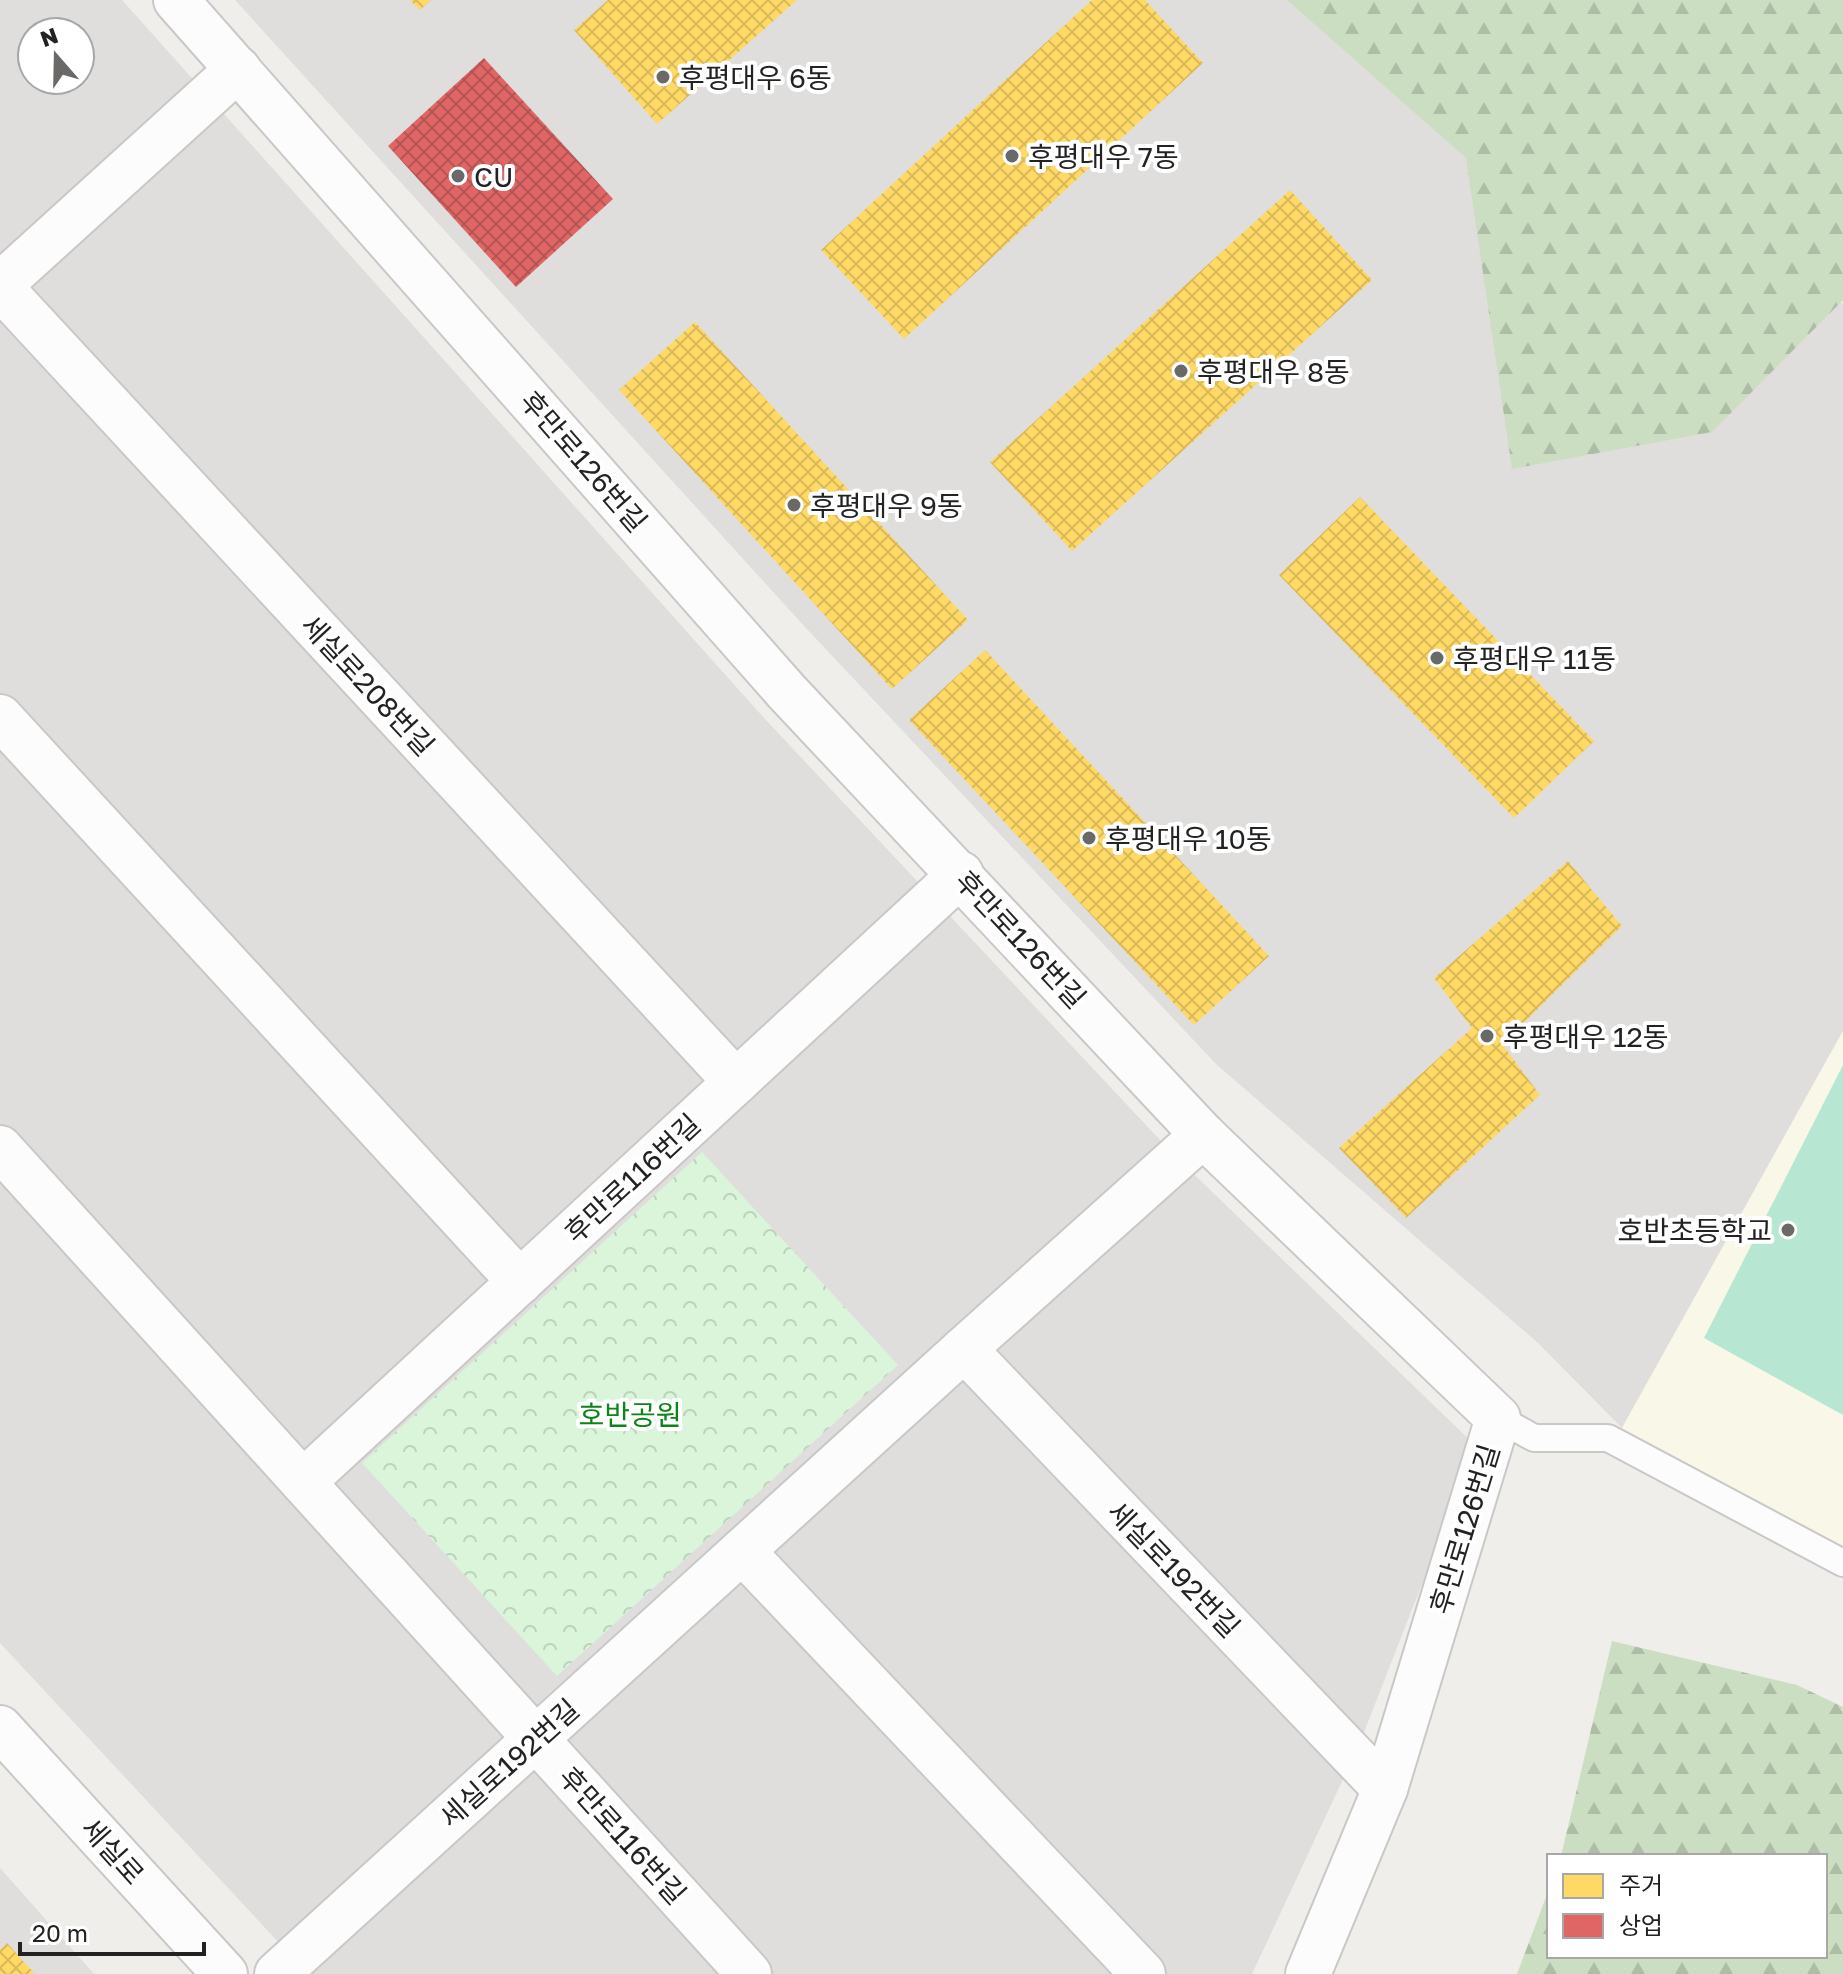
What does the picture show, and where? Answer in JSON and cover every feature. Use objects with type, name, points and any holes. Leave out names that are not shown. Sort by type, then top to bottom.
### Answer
[{"type":"street","name":"후만로126번길","points":[[176,0],[786,691],[1203,1135],[1498,1418],[1385,1789],[1308,1974]]},
{"type":"street","name":"세실로208번길","points":[[238,69],[0,286],[736,1082]]},
{"type":"street","points":[[0,717],[520,1282]]},
{"type":"street","name":"후만로116번길","points":[[303,1482],[961,874]]},
{"type":"street","name":"세실로192번길","points":[[277,1974],[1203,1135]]},
{"type":"street","name":"후만로116번길","points":[[0,1148],[749,1974]]},
{"type":"street","name":"세실로192번길","points":[[964,1349],[1385,1789]]},
{"type":"street","points":[[742,1551],[1143,1974]]},
{"type":"street","name":"세실로","points":[[0,1728],[225,1974]]},
{"type":"lane","points":[[1498,1418],[1534,1438],[1608,1438],[1843,1563]]},
{"type":"shaded area","points":[[0,0],[122,0],[765,719],[1176,1157],[1476,1446],[1359,1745],[1252,1974],[308,1974],[0,1643]]},
{"type":"shaded area","points":[[235,0],[1447,0],[1843,304],[1843,1031],[1622,1428],[1538,1343],[1216,1064],[805,627]]},
{"type":"shaded area","name":"호반초등학교","points":[[1843,1031],[1843,1546],[1622,1428]]},
{"type":"shaded area","points":[[0,1868],[94,1974],[0,1974]]},
{"type":"green space","points":[[1287,0],[1843,0],[1843,300],[1712,432],[1512,469],[1466,158]]},
{"type":"green space","points":[[1843,1065],[1843,1415],[1704,1338]]},
{"type":"green space","name":"호반공원","points":[[702,1152],[898,1365],[557,1676],[362,1463]]},
{"type":"green space","points":[[1612,1641],[1797,1685],[1843,1707],[1843,1974],[1517,1974],[1547,1894],[1547,1958],[1827,1958],[1827,1854],[1561,1854]]},
{"type":"building: 주거","points":[[410,0],[431,0],[420,10]]},
{"type":"building: 주거","name":"후평대우 6동","points":[[608,0],[797,0],[657,124],[574,30]]},
{"type":"building: 주거","name":"후평대우 7동","points":[[1092,0],[1145,0],[1203,63],[904,339],[821,250]]},
{"type":"building: 주거","name":"후평대우 8동","points":[[1290,190],[1372,280],[1072,551],[990,462]]},
{"type":"building: 주거","name":"후평대우 9동","points":[[695,322],[968,620],[892,689],[619,390]]},
{"type":"building: 주거","name":"후평대우 11동","points":[[1360,497],[1594,741],[1514,818],[1279,575]]},
{"type":"building: 주거","name":"후평대우 10동","points":[[985,650],[1269,956],[1194,1025],[909,720]]},
{"type":"building: 주거","name":"후평대우 12동","points":[[1568,861],[1622,926],[1502,1044],[1540,1095],[1406,1218],[1339,1148],[1472,1028],[1434,978]]},
{"type":"building: 주거","points":[[7,1943],[35,1974],[0,1974],[0,1950]]},
{"type":"building: 상업","points":[[484,58],[613,199],[516,287],[388,146]]},
{"type":"place","name":"후평대우 6동","points":[[663,77]]},
{"type":"place","name":"후평대우 7동","points":[[1012,156]]},
{"type":"place","name":"CU","points":[[458,176]]},
{"type":"place","name":"후평대우 8동","points":[[1181,371]]},
{"type":"place","name":"후평대우 9동","points":[[794,505]]},
{"type":"place","name":"후평대우 11동","points":[[1437,658]]},
{"type":"place","name":"후평대우 10동","points":[[1089,838]]},
{"type":"place","name":"후평대우 12동","points":[[1487,1036]]},
{"type":"place","name":"호반초등학교","points":[[1788,1230]]}]
